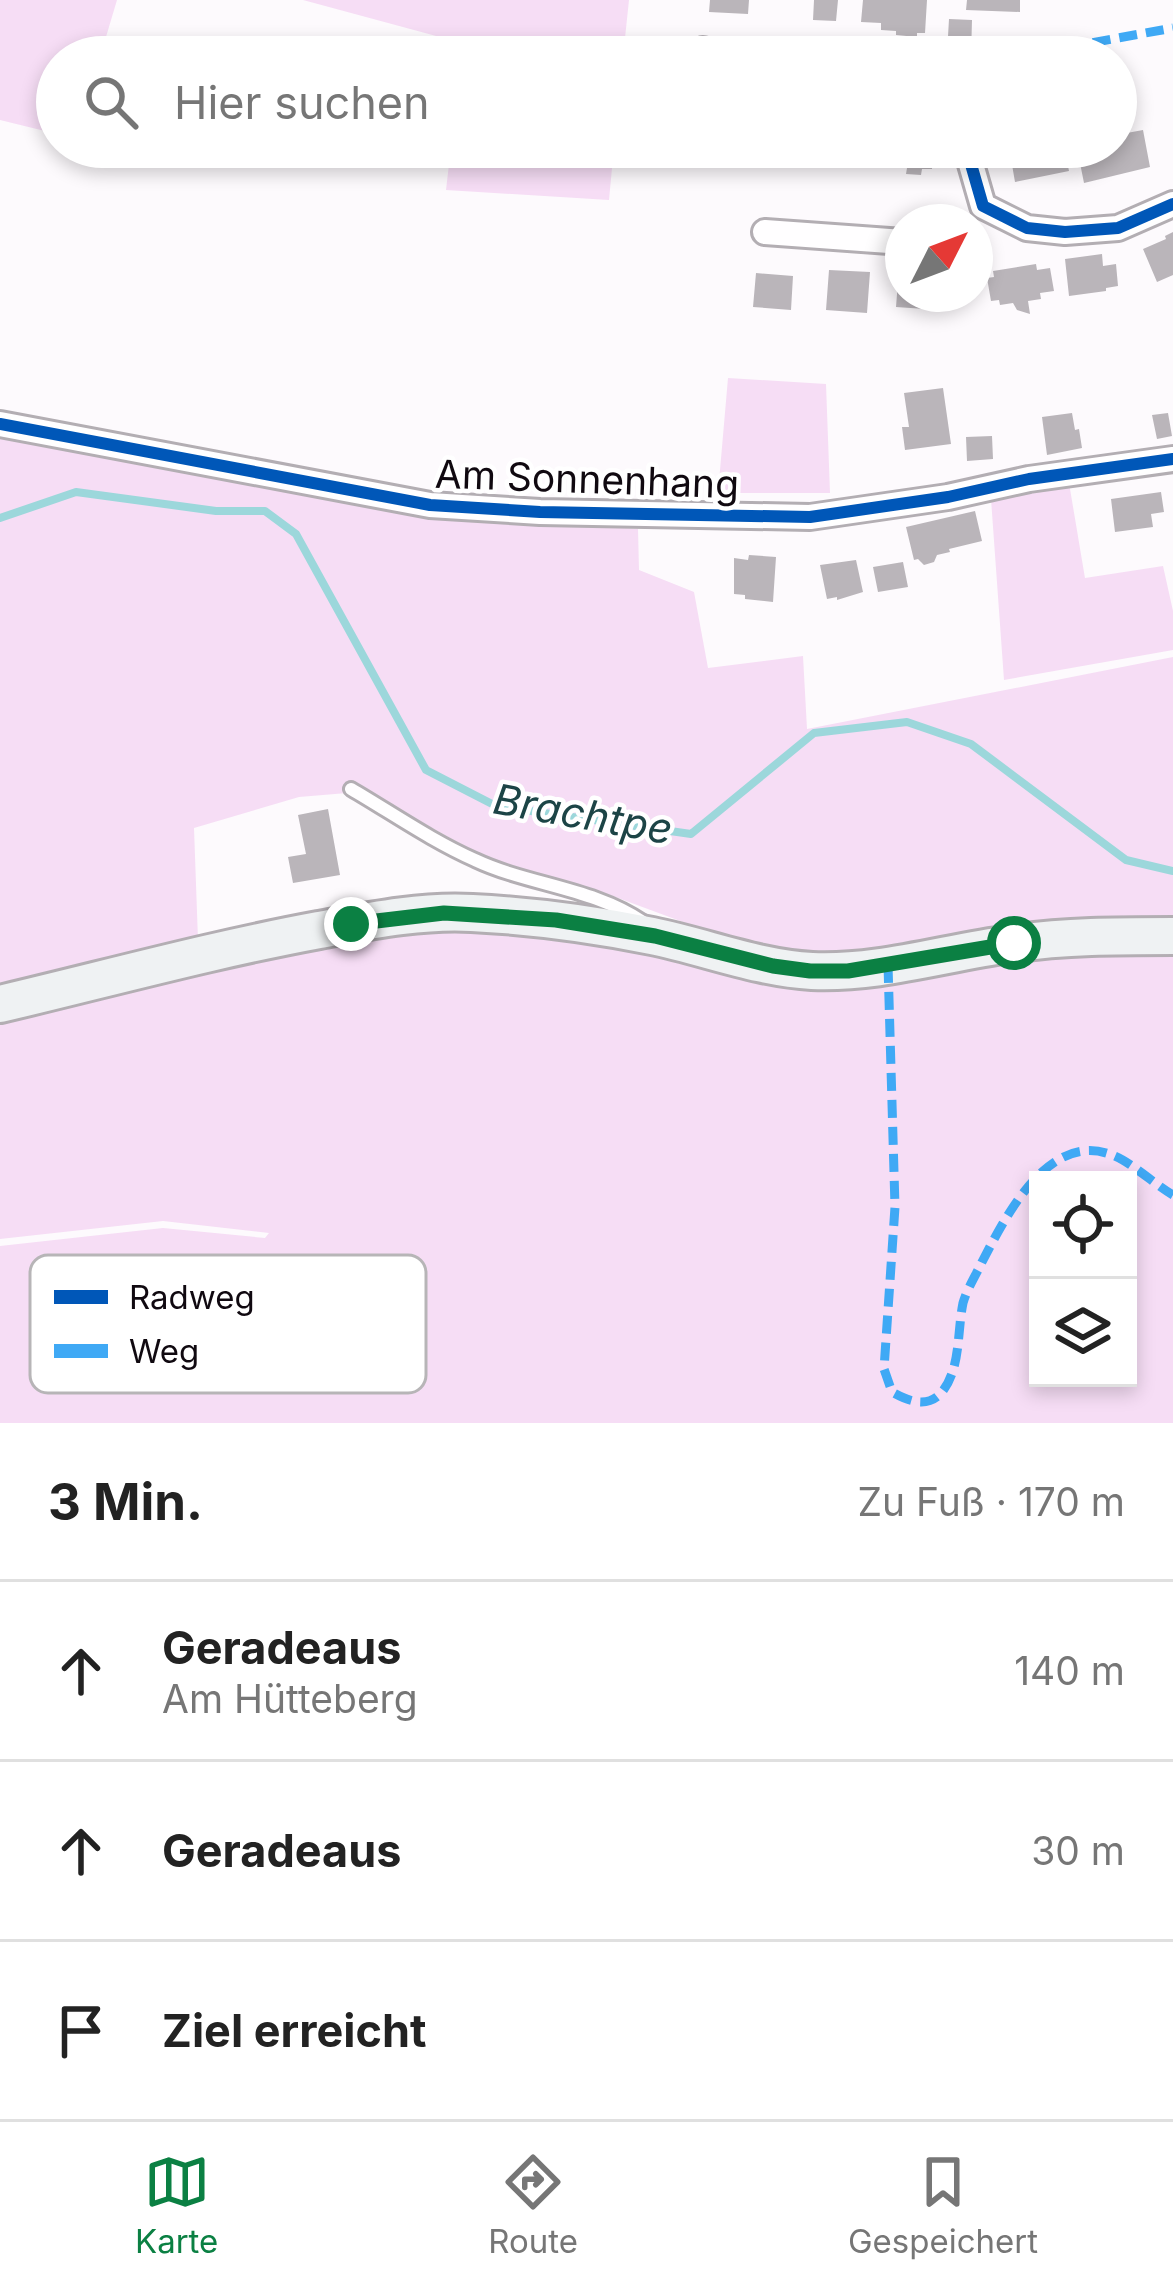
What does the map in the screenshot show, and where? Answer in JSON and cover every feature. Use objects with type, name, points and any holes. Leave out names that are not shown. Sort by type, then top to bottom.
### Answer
[{"type":"main road","points":[[0,1004],[227,947],[444,913],[556,920],[655,936],[810,971],[848,971],[1014,943],[1173,936]]},
{"type":"street","points":[[972,168],[982,204]]},
{"type":"street","points":[[993,211],[1027,228],[1066,232],[1118,228],[1173,204]]},
{"type":"street","points":[[765,232],[885,241]]},
{"type":"street","name":"Am Sonnenhang","points":[[0,424],[430,505],[540,512],[841,515],[1029,478],[1173,459]]},
{"type":"lane","points":[[351,789],[476,861],[627,911],[655,936]]},
{"type":"shaded area","points":[[0,0],[117,0],[106,36],[36,36],[36,129],[0,120]]},
{"type":"shaded area","points":[[303,0],[629,0],[625,36],[436,36]]},
{"type":"shaded area","points":[[449,168],[612,168],[609,200],[446,190]]},
{"type":"shaded area","points":[[728,378],[826,384],[830,493],[718,493]]},
{"type":"shaded area","points":[[0,429],[426,513],[638,529],[639,570],[694,592],[708,668],[803,656],[807,729],[1173,657],[1173,923],[880,954],[814,956],[745,945],[610,895],[482,856],[359,787],[347,793],[299,797],[194,828],[198,940],[0,990]]},
{"type":"shaded area","points":[[1069,483],[1085,578],[1163,566],[1173,611],[1173,650],[1004,680],[991,499]]},
{"type":"shaded area","points":[[470,927],[620,934],[726,967],[1058,952],[1173,953],[1173,1423],[0,1423],[0,1246],[163,1228],[265,1238],[269,1233],[163,1221],[0,1239],[0,1015],[238,959]]},
{"type":"building","points":[[710,0],[749,0],[748,14],[709,12]]},
{"type":"building","points":[[814,0],[838,0],[836,21],[813,20]]},
{"type":"building","points":[[863,0],[927,0],[925,33],[917,36],[896,35],[896,31],[881,30],[881,23],[861,22]]},
{"type":"building","points":[[967,0],[1020,0],[1020,12],[966,10]]},
{"type":"building","points":[[949,19],[972,20],[972,36],[948,36]]},
{"type":"building","points":[[1143,130],[1150,167],[1084,183],[1081,168],[1137,168],[1137,131]]},
{"type":"building","points":[[907,168],[932,168],[922,169],[921,175],[906,174]]},
{"type":"building","points":[[1013,168],[1068,168],[1069,171],[1015,182]]},
{"type":"building","points":[[1173,232],[1173,275],[1157,282],[1143,249]]},
{"type":"building","points":[[1102,254],[1103,266],[1116,264],[1118,286],[1069,296],[1065,259]]},
{"type":"building","points":[[1036,264],[1037,270],[1050,268],[1054,291],[1028,301],[1030,314],[1017,310],[1013,303],[1000,305],[999,300],[993,301],[993,271]]},
{"type":"building","points":[[829,270],[870,272],[867,313],[826,310]]},
{"type":"building","points":[[756,273],[793,276],[791,310],[753,307]]},
{"type":"building","points":[[943,388],[951,444],[905,450],[902,427],[909,427],[904,393]]},
{"type":"building","points":[[1072,413],[1082,448],[1047,455],[1042,417]]},
{"type":"building","points":[[1168,413],[1172,436],[1157,439],[1152,415]]},
{"type":"building","points":[[992,436],[993,459],[967,461],[966,437]]},
{"type":"building","points":[[1161,492],[1164,512],[1151,514],[1153,527],[1115,532],[1111,499]]},
{"type":"building","points":[[975,511],[982,541],[949,549],[924,565],[914,560],[906,527]]},
{"type":"building","points":[[749,555],[776,557],[773,602],[734,594],[734,558],[748,560]]},
{"type":"building","points":[[856,560],[863,592],[827,599],[820,565]]},
{"type":"building","points":[[903,562],[908,587],[878,592],[873,567]]},
{"type":"building","points":[[328,809],[340,875],[293,883],[288,857],[306,854],[298,815]]},
{"type":"waterway","name":"Brachtpe","points":[[0,518],[76,492],[216,511],[265,511],[296,534],[426,770],[496,806],[691,834],[814,733],[907,722],[971,744],[1126,860],[1173,871]]},
{"type":"marked path","points":[[1129,36],[1173,28]]},
{"type":"marked path","points":[[888,965],[895,1207],[884,1369],[892,1392],[924,1402],[942,1392],[955,1361],[969,1287],[1016,1202],[1049,1166],[1068,1155],[1089,1151],[1112,1155],[1173,1195]]},
{"type":"cycle path","points":[[972,168],[983,206],[1027,228],[1065,232],[1118,228],[1173,204]]},
{"type":"cycle path","points":[[0,424],[430,505],[540,512],[810,517],[1173,459]]},
{"type":"route","points":[[351,924],[444,913],[556,920],[655,936],[810,971],[848,971],[1014,943]]}]
